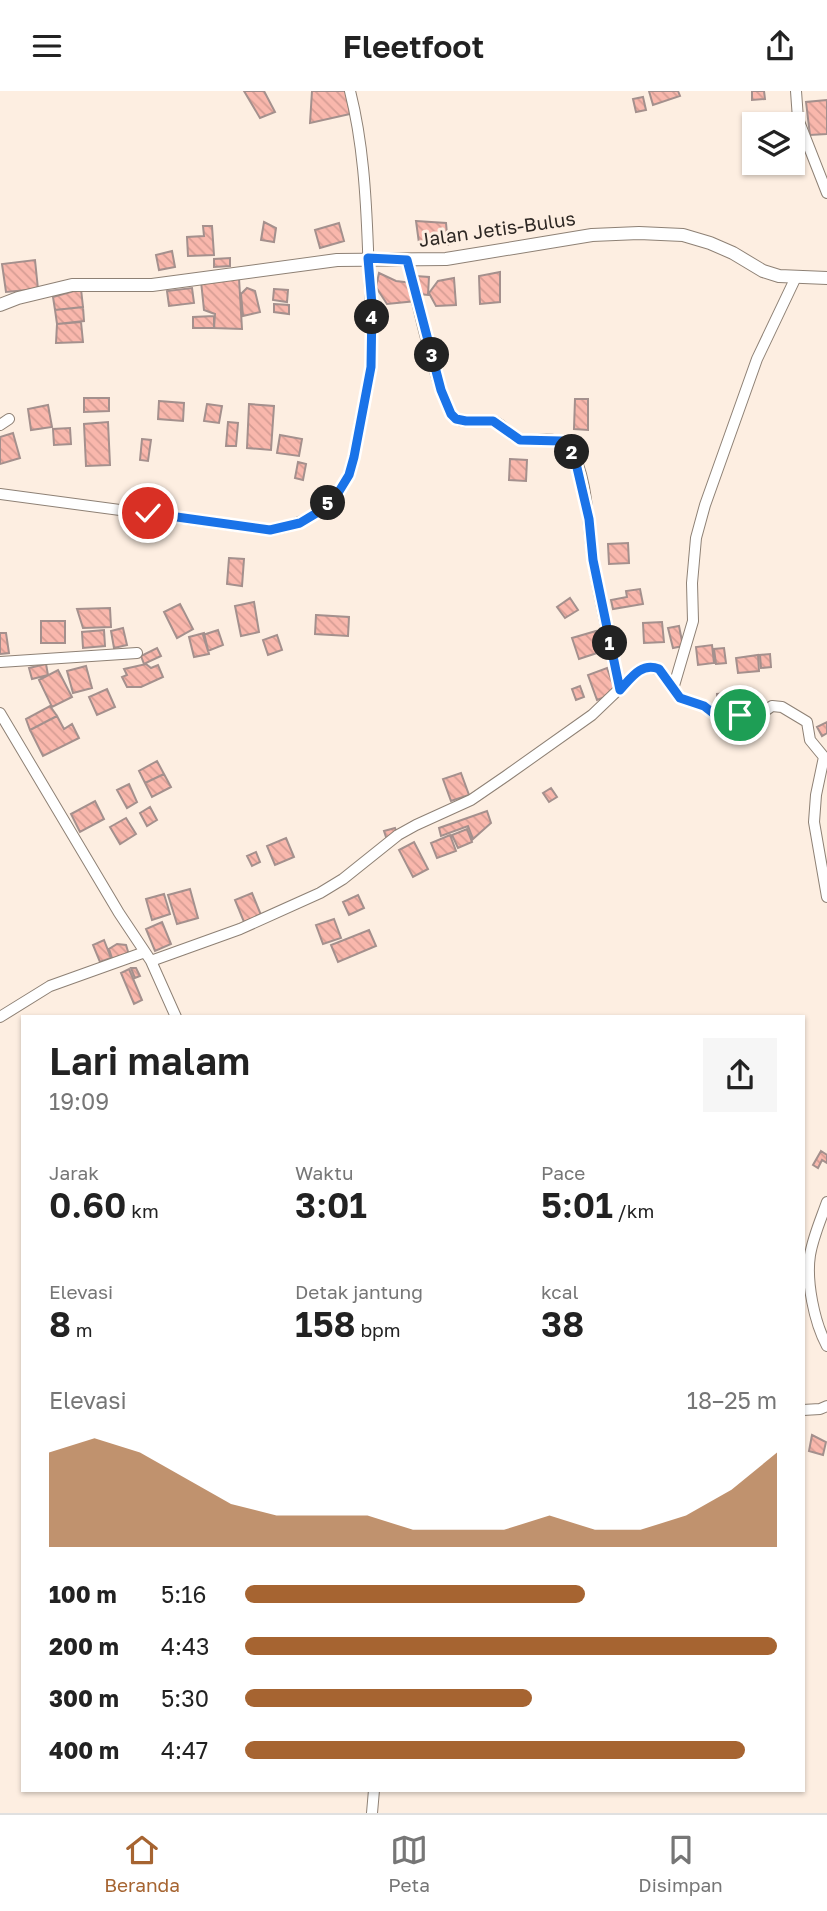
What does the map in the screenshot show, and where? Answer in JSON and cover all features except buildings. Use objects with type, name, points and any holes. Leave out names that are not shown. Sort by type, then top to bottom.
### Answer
[{"type":"street","points":[[0,494],[270,530],[300,523],[320,511],[338,493],[349,475],[354,457],[371,367],[372,305],[366,192],[350,91]]},
{"type":"street","points":[[796,91],[798,119],[827,193]]},
{"type":"street","name":"Jalan Jetis-Bulus","points":[[0,305],[72,285],[152,285],[337,260],[446,259],[592,235],[639,233],[683,235],[710,243],[763,271],[779,276],[827,278]]},
{"type":"street","points":[[407,260],[441,390],[451,414],[456,419],[466,421],[493,421],[520,440],[561,441],[570,449],[575,459],[589,519],[593,560],[620,690]]},
{"type":"street","points":[[673,689],[693,621],[692,583],[696,538],[705,505],[757,359],[796,277]]},
{"type":"street","points":[[0,662],[137,653]]},
{"type":"street","points":[[0,1017],[50,986],[240,929],[320,893],[343,879],[397,835],[471,800],[592,715],[638,671],[654,667],[659,669],[680,698],[704,706],[713,713],[758,716],[772,706],[782,707],[807,722],[810,740],[824,757],[816,795],[814,822],[827,897]]},
{"type":"street","points":[[0,713],[148,957],[175,1015]]},
{"type":"street","points":[[827,1202],[815,1237],[810,1265],[814,1308],[827,1346]]},
{"type":"street","points":[[805,1410],[827,1406]]},
{"type":"street","points":[[372,1813],[374,1792]]},
{"type":"route","points":[[148,513],[270,530],[300,523],[320,511],[338,493],[349,475],[354,457],[371,367],[372,305],[368,258],[407,260],[441,390],[451,414],[456,419],[466,421],[493,421],[520,440],[561,441],[570,449],[575,459],[589,519],[593,560],[620,690],[638,671],[654,667],[659,669],[680,698],[704,706],[713,713],[740,715]]}]
